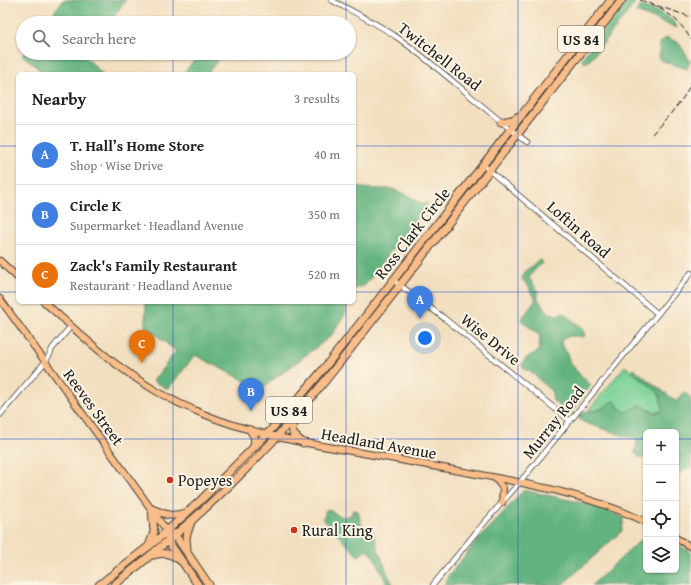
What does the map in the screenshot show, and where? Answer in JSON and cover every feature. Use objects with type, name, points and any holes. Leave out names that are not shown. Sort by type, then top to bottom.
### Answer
[{"type":"highway","name":"Ross Clark Circle","points":[[99,585],[167,531],[267,434],[325,367],[610,1]]},
{"type":"highway","name":"Ross Clark Circle","points":[[114,585],[151,556],[192,520],[239,476],[292,421],[336,367],[621,2]]},
{"type":"highway","points":[[501,122],[512,120],[521,115]]},
{"type":"highway","points":[[292,421],[293,434],[303,443]]},
{"type":"highway","points":[[250,430],[255,438],[252,450]]},
{"type":"highway","points":[[148,547],[154,532],[152,510],[171,516],[188,512]]},
{"type":"highway","points":[[188,553],[186,537],[192,520]]},
{"type":"highway","name":"Reeves Street","points":[[167,531],[175,535],[209,585]]},
{"type":"highway","name":"Reeves Street","points":[[167,531],[168,541],[198,585]]},
{"type":"highway","points":[[151,556],[168,554],[174,556],[184,564]]},
{"type":"main road","points":[[1,263],[16,276]]},
{"type":"main road","name":"Reeves Street","points":[[0,299],[167,531]]},
{"type":"main road","name":"Headland Avenue","points":[[46,304],[116,364],[139,381],[160,394],[202,414],[234,426],[303,443],[547,488],[592,500],[643,521]]},
{"type":"main road","points":[[495,478],[503,488],[502,503]]},
{"type":"main road","points":[[679,540],[691,547]]},
{"type":"street","name":"Twitchell Road","points":[[331,0],[375,23],[399,38],[527,142]]},
{"type":"street","name":"Loftin Road","points":[[483,165],[658,314]]},
{"type":"street","name":"Murray Road","points":[[433,585],[520,482],[691,273]]},
{"type":"street","name":"Wise Drive","points":[[393,280],[444,318],[570,420]]},
{"type":"street","points":[[0,415],[45,362],[52,348],[71,326]]},
{"type":"green space","points":[[63,0],[126,0],[114,16],[51,16]]},
{"type":"green space","points":[[628,0],[635,3],[590,60],[585,63],[582,61],[582,58]]},
{"type":"green space","points":[[641,6],[656,11],[667,17],[675,24],[677,28],[636,12]]},
{"type":"green space","points":[[666,37],[679,43],[690,61],[687,69],[660,60],[659,45]]},
{"type":"green space","points":[[28,60],[89,60],[101,72],[43,72]]},
{"type":"green space","points":[[194,60],[218,60],[209,72],[185,72]]},
{"type":"green space","points":[[356,186],[363,188],[392,189],[407,195],[422,204],[428,203],[365,285],[356,288]]},
{"type":"green space","points":[[540,260],[542,263],[529,278],[538,291],[538,299],[549,313],[557,315],[561,313],[565,314],[582,327],[585,332],[584,337],[569,336],[561,341],[569,361],[579,374],[591,385],[574,408],[569,411],[565,411],[553,401],[552,392],[530,371],[524,369],[522,365],[527,358],[538,352],[540,336],[521,320],[535,301],[535,297],[530,291],[530,288],[522,279],[526,270]]},
{"type":"green space","points":[[146,304],[346,304],[346,312],[331,336],[264,387],[255,386],[195,355],[168,389],[153,381],[176,351],[145,326]]},
{"type":"green space","points":[[625,366],[657,391],[663,409],[655,412],[641,405],[626,412],[618,408],[617,404],[611,402],[601,409],[588,411]]},
{"type":"green space","points":[[634,369],[677,402],[684,392],[691,398],[691,468],[688,468],[679,474],[679,429],[643,429],[642,458],[635,454],[637,441],[634,439],[585,423],[579,419],[579,416],[584,412],[600,410],[614,401],[618,408],[626,412],[641,405],[654,413],[661,412],[663,409],[657,391],[632,372]]},
{"type":"green space","points":[[524,490],[599,507],[624,518],[622,531],[562,585],[444,585],[448,576],[478,540]]},
{"type":"green space","points":[[327,509],[345,517],[351,515],[353,510],[358,511],[360,521],[363,526],[372,530],[374,534],[393,585],[387,585],[376,561],[368,551],[363,552],[359,556],[357,555],[322,518],[325,516],[325,511]]},
{"type":"green space","points":[[643,538],[643,573],[679,573],[679,546],[691,552],[691,585],[592,585]]},
{"type":"railway","points":[[640,0],[691,17]]},
{"type":"railway","points":[[651,4],[664,11],[679,23],[691,40]]},
{"type":"railway","points":[[652,134],[679,103],[691,82]]},
{"type":"place","name":"T. Hall’s Home Store","points":[[420,319]]},
{"type":"place","name":"Zack's Family Restaurant","points":[[142,363]]},
{"type":"place","name":"Circle K","points":[[251,411]]},
{"type":"place","name":"Popeyes","points":[[170,480]]},
{"type":"place","name":"Rural King","points":[[294,530]]}]
